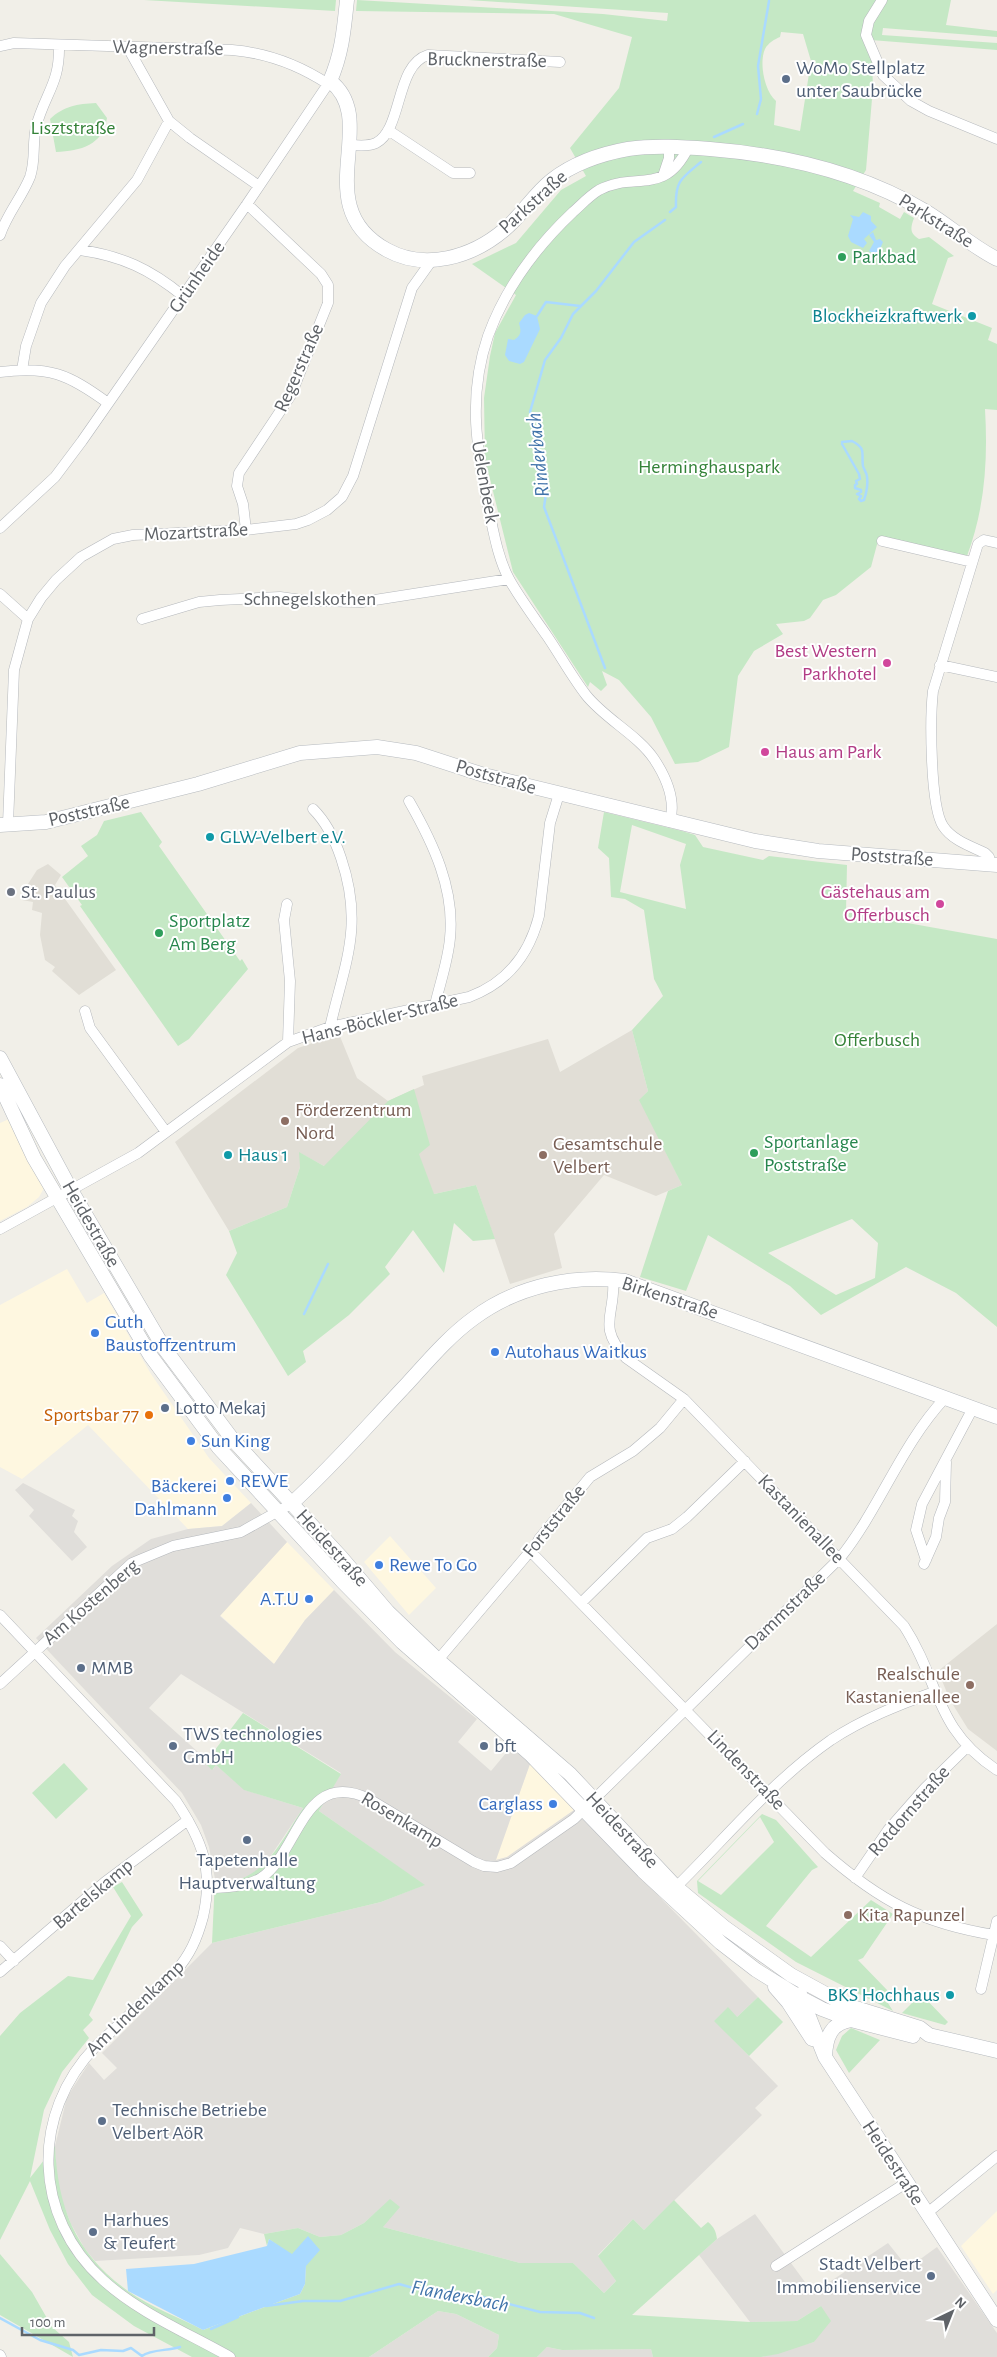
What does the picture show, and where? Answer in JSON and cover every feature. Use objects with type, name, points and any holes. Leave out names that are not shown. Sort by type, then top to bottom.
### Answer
[{"type":"street","points":[[882,0],[869,21],[866,35],[883,75],[906,96],[928,110],[997,139]]},
{"type":"street","name":"Grünheide","points":[[0,528],[55,477],[247,204],[329,83],[338,62],[344,36],[346,7]]},
{"type":"street","name":"Wagnerstraße","points":[[0,46],[14,43],[255,52],[278,58],[329,83]]},
{"type":"street","points":[[0,235],[3,218],[30,177],[34,161],[36,128],[57,74],[59,45]]},
{"type":"street","points":[[128,48],[169,121],[259,186]]},
{"type":"street","name":"Brucknerstraße","points":[[388,130],[405,82],[420,57],[428,55],[560,62]]},
{"type":"street","name":"Parkstraße","points":[[329,83],[338,87],[347,104],[351,124],[346,177],[350,208],[364,231],[385,249],[408,258],[432,260],[467,252],[487,242],[505,229],[551,180],[570,168],[598,155],[628,149],[669,147],[763,154],[849,176],[882,188],[926,212],[997,260]]},
{"type":"street","points":[[22,370],[33,322],[41,303],[65,266],[137,180],[169,121]]},
{"type":"street","points":[[349,145],[374,144],[381,140],[388,130],[454,173],[470,173]]},
{"type":"street","points":[[663,176],[669,158],[669,147]]},
{"type":"street","name":"Uelenbeek","points":[[670,822],[672,812],[670,794],[653,757],[586,696],[509,579],[496,545],[477,444],[476,403],[480,367],[489,334],[508,295],[530,259],[564,220],[589,197],[614,185],[638,183],[663,176],[675,170],[688,148]]},
{"type":"street","name":"Regerstraße","points":[[246,530],[243,504],[237,486],[239,473],[291,395],[328,302],[328,285],[321,274],[247,204]]},
{"type":"street","points":[[80,250],[128,260],[151,273],[183,296]]},
{"type":"street","name":"Mozartstraße","points":[[4,825],[14,670],[28,620],[41,598],[62,574],[81,557],[113,538],[246,530],[296,524],[327,510],[348,489],[359,462],[412,288],[432,260]]},
{"type":"street","points":[[0,372],[43,370],[79,381],[108,403]]},
{"type":"street","points":[[882,540],[972,562]]},
{"type":"street","points":[[992,542],[981,541],[978,544],[940,665],[930,712],[935,808],[942,825],[948,833],[985,853],[994,865]]},
{"type":"street","name":"Schnegelskothen","points":[[142,619],[199,602],[280,597],[309,601],[362,602],[509,579]]},
{"type":"street","points":[[0,594],[28,620]]},
{"type":"street","points":[[940,665],[997,676]]},
{"type":"street","name":"Poststraße","points":[[4,825],[46,822],[198,784],[300,753],[354,747],[395,748],[484,775],[670,822],[756,841],[818,851],[994,865]]},
{"type":"street","name":"Hans-Böckler-Straße","points":[[0,1229],[138,1153],[288,1042],[330,1027],[469,997],[490,988],[508,974],[524,956],[531,943],[539,916],[550,823],[559,794]]},
{"type":"street","points":[[409,801],[438,860],[451,912],[448,951],[435,1005]]},
{"type":"street","points":[[313,809],[322,818],[339,852],[347,876],[352,908],[352,940],[330,1027]]},
{"type":"street","points":[[287,904],[284,920],[290,981],[288,1042]]},
{"type":"street","points":[[85,1011],[90,1028],[166,1132]]},
{"type":"street","name":"Heidestraße","points":[[0,1058],[70,1190],[169,1355],[227,1434],[341,1557],[388,1612],[438,1660],[538,1745],[589,1803],[643,1871],[721,1943],[769,1978]]},
{"type":"street","name":"Heidestraße","points":[[0,1085],[34,1158],[150,1356],[219,1448],[402,1642],[589,1803],[676,1887],[762,1956],[791,1975],[846,2005],[920,2028],[930,2035]]},
{"type":"street","name":"Birkenstraße","points":[[291,1504],[432,1358],[475,1317],[524,1291],[543,1285],[585,1279],[613,1280],[646,1288],[997,1417]]},
{"type":"street","name":"Kastanienallee","points":[[613,1280],[614,1292],[608,1320],[610,1331],[619,1351],[684,1399],[904,1626],[919,1653],[934,1692],[957,1735],[967,1747],[997,1770]]},
{"type":"street","name":"Dammstraße","points":[[589,1803],[840,1558],[856,1538],[926,1419],[945,1398]]},
{"type":"street","name":"Forststraße","points":[[438,1660],[527,1555],[532,1553],[539,1539],[590,1477],[633,1452],[660,1428],[684,1399]]},
{"type":"street","points":[[946,1460],[945,1502],[939,1518],[936,1537],[924,1564],[916,1530],[922,1504],[974,1408]]},
{"type":"street","points":[[582,1602],[647,1538],[672,1529],[745,1461]]},
{"type":"street","name":"Am Kostenberg","points":[[0,1684],[132,1563],[173,1546],[241,1532],[291,1504]]},
{"type":"street","name":"Lindenstraße","points":[[532,1553],[686,1708],[825,1852],[855,1878],[894,1905],[918,1915],[966,1930],[994,1935]]},
{"type":"street","name":"Am Lindenkamp","points":[[0,1615],[176,1801],[188,1820],[206,1862],[208,1888],[198,1935],[186,1959],[163,1984],[83,2059],[71,2076],[55,2113],[48,2144],[48,2171],[53,2200],[63,2228],[79,2254],[103,2280],[125,2297],[230,2357]]},
{"type":"street","points":[[676,1887],[769,1793],[813,1754],[848,1730],[891,1707],[934,1692]]},
{"type":"street","name":"Rotdornstraße","points":[[855,1878],[888,1830],[925,1788],[967,1747]]},
{"type":"street","name":"Rosenkamp","points":[[208,1888],[224,1888],[260,1878],[270,1870],[308,1812],[329,1794],[343,1791],[355,1792],[459,1855],[484,1866],[497,1867],[511,1863],[574,1819],[589,1803]]},
{"type":"street","name":"Bartelskamp","points":[[0,1972],[105,1882],[188,1820]]},
{"type":"street","points":[[981,1989],[997,1921]]},
{"type":"street","points":[[0,1946],[14,1961]]},
{"type":"street","name":"Heidestraße","points":[[791,1975],[825,2057],[926,2214],[995,2311]]},
{"type":"street","points":[[769,1978],[801,1998],[851,2020],[919,2038],[930,2035],[997,2051]]},
{"type":"street","points":[[769,1978],[825,2057]]},
{"type":"street","points":[[825,2057],[826,2040],[832,2029],[840,2022],[851,2020]]},
{"type":"street","points":[[926,2214],[997,2156]]},
{"type":"street","points":[[776,2266],[906,2183]]},
{"type":"shaded area","points":[[48,864],[61,875],[55,885],[116,970],[79,995],[52,971],[55,967],[45,960],[40,935],[42,913],[32,910],[33,902],[22,900],[26,887],[37,870]]},
{"type":"shaded area","name":"Gesamtschule Velbert","points":[[632,1030],[648,1091],[640,1100],[682,1185],[656,1196],[604,1175],[554,1234],[562,1268],[510,1284],[476,1185],[434,1194],[324,1166],[300,1153],[300,1167],[287,1207],[229,1231],[175,1142],[298,1048],[339,1034],[357,1078],[388,1101],[424,1085],[422,1076],[548,1039],[560,1072]]},
{"type":"shaded area","points":[[9,1119],[44,1188],[39,1197],[27,1207],[0,1221],[0,1123]]},
{"type":"shaded area","points":[[67,1269],[87,1303],[104,1293],[151,1374],[209,1458],[251,1503],[222,1526],[188,1529],[88,1425],[22,1479],[0,1467],[0,1305]]},
{"type":"shaded area","points":[[23,1483],[75,1510],[72,1516],[78,1521],[74,1532],[87,1547],[72,1561],[29,1516],[34,1510],[15,1490]]},
{"type":"shaded area","points":[[251,1503],[287,1542],[220,1616],[274,1664],[305,1620],[334,1590],[395,1652],[477,1719],[458,1742],[491,1771],[511,1747],[530,1764],[496,1860],[507,1857],[574,1810],[758,1997],[737,2017],[715,2021],[778,2086],[755,2108],[762,2115],[644,2230],[633,2219],[598,2255],[616,2281],[604,2293],[573,2263],[520,2263],[383,2227],[390,2200],[364,2223],[341,2235],[320,2237],[298,2228],[264,2234],[240,2228],[228,2248],[199,2255],[95,2261],[85,2249],[71,2224],[60,2196],[56,2176],[55,2146],[67,2097],[89,2063],[104,2080],[117,2068],[102,2053],[212,1943],[381,1902],[424,1885],[319,1811],[341,1773],[181,1674],[149,1708],[207,1760],[205,1763],[213,1769],[216,1765],[245,1790],[303,1808],[266,1863],[258,1871],[243,1879],[220,1883],[215,1879],[209,1847],[201,1825],[182,1793],[36,1638],[112,1566],[151,1539],[188,1529],[222,1526]]},
{"type":"shaded area","points":[[390,1536],[436,1588],[409,1615],[364,1562]]},
{"type":"shaded area","points":[[287,1542],[334,1590],[305,1620],[274,1664],[220,1615]]},
{"type":"shaded area","name":"Realschule Kastanienallee","points":[[997,1624],[997,1751],[968,1729],[950,1700],[938,1671]]},
{"type":"shaded area","points":[[530,1764],[574,1810],[507,1857],[495,1860]]},
{"type":"shaded area","points":[[997,2211],[997,2290],[993,2294],[961,2246]]},
{"type":"shaded area","points":[[755,2214],[813,2293],[888,2243],[908,2268],[937,2247],[997,2333],[997,2357],[761,2357],[814,2342],[821,2306],[797,2321],[750,2322],[699,2255],[717,2239]]},
{"type":"shaded area","points":[[438,2311],[456,2314],[499,2335],[497,2348],[488,2357],[369,2357]]},
{"type":"shaded area","points":[[547,2347],[562,2350],[651,2349],[653,2357],[537,2357]]},
{"type":"green space","points":[[144,0],[336,0],[335,11]]},
{"type":"green space","name":"Herminghauspark","points":[[357,0],[603,14],[667,21],[668,13],[468,0],[951,0],[946,25],[997,31],[997,37],[883,28],[882,35],[997,43],[997,50],[871,40],[873,87],[866,170],[853,191],[880,203],[879,207],[900,219],[904,212],[914,218],[912,233],[916,237],[919,239],[929,237],[954,256],[948,258],[932,304],[992,328],[988,340],[997,344],[997,410],[985,409],[986,447],[984,484],[978,520],[967,556],[879,537],[871,567],[836,595],[823,600],[810,618],[804,621],[776,624],[783,634],[754,651],[738,676],[729,747],[698,762],[675,764],[651,717],[619,680],[602,671],[607,685],[601,691],[590,682],[588,687],[513,572],[485,459],[484,398],[490,356],[495,333],[516,295],[472,264],[516,243],[561,190],[586,176],[570,148],[619,88],[632,37],[554,14],[356,11]],"holes":[[[781,32],[803,34],[811,61],[800,131],[774,125],[776,101],[768,90],[762,61],[766,47],[780,37]]]},
{"type":"green space","name":"Lisztstraße","points":[[96,103],[107,118],[101,135],[82,148],[56,152],[50,119],[60,111],[71,106]]},
{"type":"green space","name":"Sportplatz Am Berg","points":[[141,812],[162,842],[159,846],[240,961],[242,959],[248,969],[189,1039],[178,1046],[80,906],[82,905],[62,877],[88,856],[81,846],[97,835],[104,821]]},
{"type":"green space","name":"Offerbusch","points":[[604,812],[695,835],[703,847],[763,860],[769,856],[847,865],[846,912],[997,939],[997,1327],[956,1293],[906,1267],[821,1315],[790,1286],[708,1235],[686,1291],[640,1277],[668,1191],[682,1185],[639,1100],[648,1091],[632,1030],[663,996],[654,979],[644,910],[625,899],[611,897],[609,858],[598,848]],"holes":[[[632,825],[686,844],[680,865],[686,909],[620,892]],[[852,1219],[878,1243],[875,1278],[836,1295],[768,1253]]]},
{"type":"green space","points":[[414,1089],[430,1145],[419,1154],[434,1194],[476,1185],[495,1239],[473,1241],[454,1223],[444,1273],[413,1230],[385,1267],[390,1274],[349,1315],[303,1351],[306,1362],[288,1376],[226,1275],[237,1253],[229,1231],[287,1207],[300,1167],[299,1152],[324,1166],[388,1101]]},
{"type":"green space","points":[[243,1713],[341,1774],[319,1811],[425,1885],[381,1902],[212,1943],[215,1879],[226,1883],[231,1882],[257,1870],[274,1852],[303,1808],[244,1790],[216,1765],[212,1770],[205,1763]]},
{"type":"green space","points":[[64,1763],[88,1789],[56,1819],[32,1793]]},
{"type":"green space","points":[[762,1814],[776,1820],[818,1867],[812,1870],[766,1926],[811,1957],[871,1900],[893,1914],[863,1958],[858,1960],[888,1991],[886,2000],[893,2011],[796,1962],[698,1893],[697,1881]],"holes":[[[760,1817],[774,1842],[721,1895],[698,1881]]]},
{"type":"green space","points":[[122,1882],[143,1915],[132,1927],[89,2015],[93,2020],[83,2030],[89,2038],[62,2072],[44,2110],[30,2178],[55,2146],[60,2189],[65,2209],[82,2245],[110,2276],[137,2297],[203,2330],[300,2294],[305,2284],[306,2266],[269,2239],[267,2246],[264,2234],[298,2228],[320,2237],[341,2235],[364,2223],[390,2199],[400,2207],[383,2227],[520,2263],[573,2263],[604,2293],[616,2281],[598,2256],[633,2219],[644,2230],[674,2200],[701,2228],[708,2222],[714,2229],[717,2239],[632,2315],[750,2322],[797,2321],[821,2306],[831,2321],[814,2342],[778,2354],[761,2357],[653,2357],[651,2349],[562,2350],[547,2347],[537,2357],[488,2357],[497,2348],[499,2335],[456,2314],[438,2311],[369,2357],[192,2357],[134,2326],[92,2295],[68,2264],[50,2230],[30,2181],[0,2240],[0,2036],[20,2013],[68,1976],[93,1980],[131,1916],[113,1887]]},
{"type":"green space","points":[[921,1994],[948,2022],[945,2025],[902,2013]]},
{"type":"green space","points":[[758,1997],[783,2022],[749,2056],[714,2021],[728,2007],[737,2017]]},
{"type":"green space","points":[[851,2028],[880,2040],[849,2073],[836,2050],[842,2036]]},
{"type":"green space","points":[[0,2254],[32,2292],[52,2327],[69,2342],[73,2357],[0,2315]]},
{"type":"water","points":[[863,212],[871,216],[871,221],[877,227],[864,239],[867,243],[863,248],[851,242],[848,236],[853,219],[850,215],[859,217]]},
{"type":"water","points":[[873,232],[876,240],[880,239],[883,242],[877,256],[869,251],[874,242],[869,235]]},
{"type":"water","points":[[529,313],[537,316],[540,329],[524,362],[520,364],[509,361],[505,355],[508,339],[514,340],[520,335],[519,323]]},
{"type":"water","points":[[308,2236],[320,2250],[306,2266],[305,2284],[300,2294],[203,2330],[128,2291],[126,2269],[194,2264],[267,2246],[269,2239],[292,2254]]},
{"type":"waterway","name":"Rinderbach","points":[[757,114],[761,99],[758,66],[769,1]]},
{"type":"waterway","name":"Rinderbach","points":[[714,137],[743,124]]},
{"type":"waterway","name":"Rinderbach","points":[[670,212],[676,207],[678,185],[681,180],[701,162]]},
{"type":"waterway","name":"Rinderbach","points":[[605,668],[544,507],[546,494],[545,477],[538,460],[535,429],[530,412],[545,360],[561,338],[573,314],[596,291],[634,242],[665,220]]},
{"type":"waterway","points":[[537,316],[546,302],[580,306]]},
{"type":"waterway","points":[[842,442],[852,441],[862,449],[863,466],[867,474],[867,489],[864,500],[861,501],[859,499],[861,496],[857,494],[861,490],[855,488],[856,481],[860,479],[859,474],[842,444]]},
{"type":"waterway","name":"Rinderbach","points":[[304,1314],[328,1264]]},
{"type":"waterway","name":"Flandersbach","points":[[266,2306],[303,2301],[340,2301],[399,2284],[413,2288],[437,2288],[463,2296],[478,2296],[540,2312],[580,2313],[594,2318]]},
{"type":"waterway","name":"Flandersbach","points":[[211,2329],[238,2317]]},
{"type":"waterway","name":"Flandersbach","points":[[0,2318],[40,2340],[73,2350],[79,2355],[101,2350],[123,2351],[131,2348],[142,2356],[150,2352],[180,2347]]},
{"type":"place","name":"WoMo Stellplatz unter Saubrücke","points":[[786,79]]},
{"type":"place","name":"Parkbad","points":[[842,257]]},
{"type":"place","name":"Blockheizkraftwerk","points":[[972,316]]},
{"type":"place","name":"Best Western Parkhotel","points":[[887,663]]},
{"type":"place","name":"Haus am Park","points":[[765,752]]},
{"type":"place","name":"GLW-Velbert e.V.","points":[[210,837]]},
{"type":"place","name":"St. Paulus","points":[[11,892]]},
{"type":"place","name":"Gästehaus am Offerbusch","points":[[940,904]]},
{"type":"place","name":"Sportplatz Am Berg","points":[[159,933]]},
{"type":"place","name":"Förderzentrum Nord","points":[[285,1121]]},
{"type":"place","name":"Sportanlage Poststraße","points":[[754,1153]]},
{"type":"place","name":"Haus 1","points":[[228,1155]]},
{"type":"place","name":"Gesamtschule Velbert","points":[[543,1155]]},
{"type":"place","name":"Guth Baustoffzentrum","points":[[95,1333]]},
{"type":"place","name":"Autohaus Waitkus","points":[[495,1352]]},
{"type":"place","name":"Lotto Mekaj","points":[[165,1408]]},
{"type":"place","name":"Sportsbar 77","points":[[149,1415]]},
{"type":"place","name":"Sun King","points":[[191,1441]]},
{"type":"place","name":"REWE","points":[[230,1481]]},
{"type":"place","name":"Bäckerei Dahlmann","points":[[227,1498]]},
{"type":"place","name":"Rewe To Go","points":[[379,1565]]},
{"type":"place","name":"A.T.U","points":[[309,1599]]},
{"type":"place","name":"MMB","points":[[81,1668]]},
{"type":"place","name":"Realschule Kastanienallee","points":[[970,1685]]},
{"type":"place","name":"TWS technologies GmbH","points":[[173,1746]]},
{"type":"place","name":"bft","points":[[484,1746]]},
{"type":"place","name":"Carglass","points":[[553,1804]]},
{"type":"place","name":"Tapetenhalle Hauptverwaltung","points":[[247,1840]]},
{"type":"place","name":"Kita Rapunzel","points":[[848,1915]]},
{"type":"place","name":"BKS Hochhaus","points":[[950,1995]]},
{"type":"place","name":"Technische Betriebe Velbert AöR","points":[[102,2121]]},
{"type":"place","name":"Harhues & Teufert","points":[[93,2232]]},
{"type":"place","name":"Stadt Velbert Immobilienservice","points":[[931,2276]]}]
